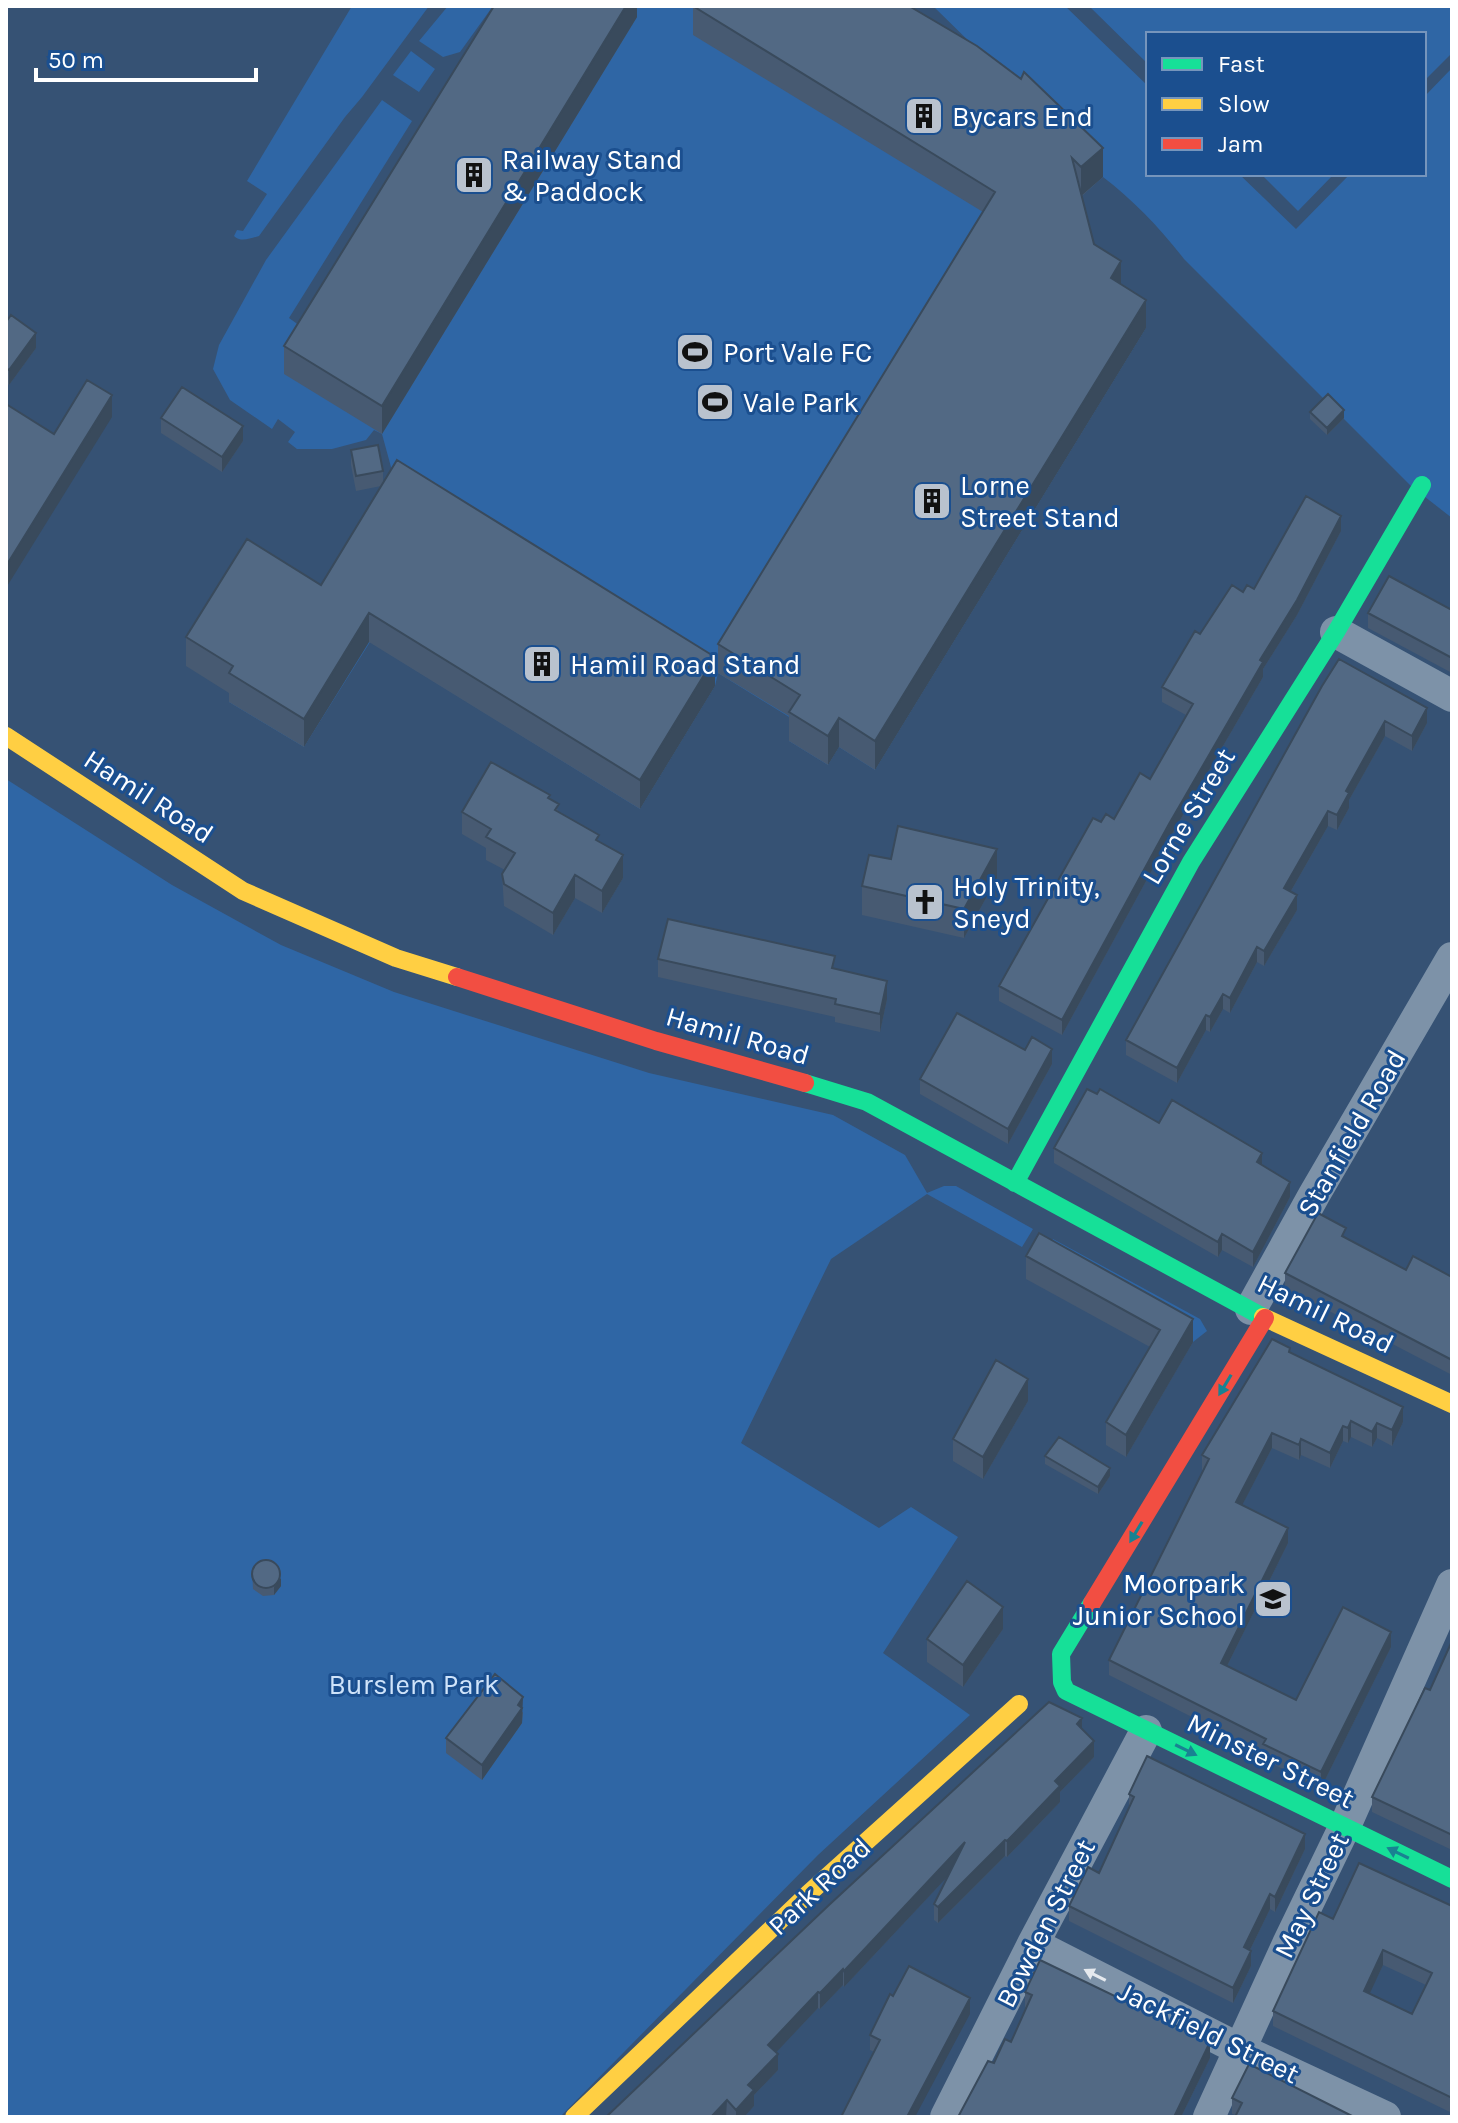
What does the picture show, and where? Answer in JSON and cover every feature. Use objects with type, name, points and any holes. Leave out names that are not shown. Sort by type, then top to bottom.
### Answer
[{"type":"street","name":"Lorne Street","points":[[1015,1183],[1191,862],[1336,632],[1422,485]]},
{"type":"street","points":[[1336,632],[1452,696]]},
{"type":"street","name":"Hamil Road","points":[[6,736],[257,897],[396,958],[656,1041],[867,1102],[1258,1313],[1452,1404]]},
{"type":"street","name":"Stanfield Road","points":[[1258,1313],[1314,1195],[1452,958]]},
{"type":"street","name":"Park Road","points":[[574,2117],[808,1894],[1043,1683],[1258,1313]]},
{"type":"street","name":"May Street","points":[[1209,2117],[1345,1826],[1452,1585]]},
{"type":"street","name":"Minster Street","points":[[1061,1654],[1062,1682],[1066,1691],[1452,1879]]},
{"type":"street","name":"Bowden Street","points":[[946,2117],[1146,1731]]},
{"type":"street","name":"Jackfield Street","points":[[1033,1944],[1239,2049],[1385,2117]]},
{"type":"green space","points":[[352,6],[429,6],[259,236],[237,238],[234,236],[237,230],[243,231],[267,194],[247,181]]},
{"type":"green space","points":[[448,6],[493,6],[460,52],[443,57],[419,41]]},
{"type":"green space","name":"Vale Park","points":[[512,6],[861,6],[1025,96],[933,6],[1065,6],[1146,84],[1146,176],[1241,176],[1296,229],[1348,176],[1426,176],[1426,95],[1452,68],[1452,518],[1411,486],[1184,259],[1125,195],[1103,177],[1086,192],[1080,184],[1074,192],[1111,307],[1146,328],[875,770],[839,747],[828,765],[789,741],[799,723],[718,673],[715,686],[640,809],[370,642],[304,747],[229,702],[320,613],[397,489],[382,434],[374,430],[366,440],[332,449],[297,449],[288,442],[295,432],[278,419],[272,429],[230,400],[213,369],[219,345],[266,260],[382,100],[412,121],[289,318],[310,333]]},
{"type":"green space","points":[[1089,6],[1452,6],[1452,53],[1426,79],[1426,32],[1146,32],[1146,62]]},
{"type":"green space","points":[[411,51],[435,69],[419,92],[393,75]]},
{"type":"green space","points":[[1263,176],[1332,176],[1298,211]]},
{"type":"green space","name":"Burslem Park","points":[[6,779],[172,885],[281,945],[394,992],[649,1073],[833,1115],[905,1155],[927,1193],[944,1186],[956,1186],[1033,1229],[1022,1247],[927,1194],[831,1259],[741,1443],[879,1528],[911,1507],[958,1537],[883,1653],[970,1715],[818,1855],[560,2117],[6,2117]]},
{"type":"green space","points":[[1053,1239],[1200,1319],[1207,1331],[1193,1342],[1043,1257]]},
{"type":"building","name":"Railway Stand & Paddock","points":[[494,6],[626,6],[382,406],[284,346]]},
{"type":"building","name":"Lorne Street Stand","points":[[693,6],[909,6],[977,46],[1021,79],[1024,72],[1103,148],[1081,167],[1072,158],[1094,244],[1121,261],[1111,278],[1146,300],[875,741],[839,718],[828,736],[789,712],[800,695],[718,644],[995,192]]},
{"type":"building","points":[[11,315],[36,333],[9,370],[6,368],[6,322]]},
{"type":"building","points":[[87,380],[112,395],[6,566],[6,404],[54,434]]},
{"type":"building","points":[[182,387],[243,426],[222,457],[161,418]]},
{"type":"building","points":[[1328,394],[1344,410],[1327,428],[1310,412]]},
{"type":"building","points":[[378,445],[383,471],[356,476],[351,450]]},
{"type":"building","name":"Hamil Road Stand","points":[[397,460],[715,657],[640,780],[369,613],[304,719],[229,673],[233,666],[186,637],[247,539],[321,585]]},
{"type":"building","points":[[1306,496],[1341,516],[1297,600],[1260,660],[1263,662],[1169,824],[1062,1020],[999,986],[1093,818],[1101,822],[1106,814],[1114,819],[1140,773],[1150,779],[1193,704],[1162,687],[1195,631],[1200,634],[1232,585],[1243,592],[1247,585],[1254,589]]},
{"type":"building","points":[[1389,576],[1452,610],[1452,658],[1368,613]]},
{"type":"building","points":[[1339,659],[1427,708],[1412,736],[1385,721],[1346,791],[1349,793],[1337,815],[1328,811],[1284,888],[1297,895],[1264,951],[1257,947],[1230,998],[1223,994],[1210,1017],[1206,1015],[1177,1068],[1126,1040]]},
{"type":"building","points":[[491,762],[550,795],[548,798],[559,804],[555,810],[599,835],[596,840],[623,855],[602,891],[575,875],[553,913],[504,884],[502,874],[515,853],[486,837],[491,829],[462,812]]},
{"type":"building","points":[[898,826],[997,849],[964,909],[862,886],[869,855],[891,859]]},
{"type":"building","points":[[668,919],[835,956],[832,968],[887,981],[880,1014],[835,1004],[836,999],[658,959]]},
{"type":"building","points":[[957,1013],[1025,1050],[1032,1037],[1052,1049],[1008,1129],[920,1079]]},
{"type":"building","points":[[1087,1089],[1097,1094],[1100,1089],[1159,1123],[1172,1100],[1262,1153],[1257,1162],[1290,1182],[1253,1252],[1222,1234],[1218,1242],[1054,1148]]},
{"type":"building","points":[[1318,1213],[1346,1228],[1342,1236],[1406,1270],[1413,1256],[1452,1277],[1452,1360],[1285,1273]]},
{"type":"building","points":[[1039,1233],[1193,1319],[1126,1435],[1106,1422],[1160,1330],[1026,1256]]},
{"type":"building","points":[[1272,1339],[1290,1348],[1289,1352],[1403,1407],[1392,1430],[1377,1423],[1372,1432],[1351,1421],[1348,1428],[1343,1426],[1330,1453],[1301,1439],[1299,1445],[1272,1433],[1236,1502],[1288,1528],[1221,1663],[1296,1700],[1343,1607],[1391,1632],[1321,1772],[1263,1744],[1266,1739],[1109,1660],[1209,1459],[1202,1455]]},
{"type":"building","points":[[996,1360],[1028,1379],[983,1457],[953,1439]]},
{"type":"building","points":[[1059,1437],[1110,1468],[1098,1487],[1045,1456]]},
{"type":"building","points":[[266,1560],[276,1564],[280,1574],[276,1584],[266,1588],[256,1584],[252,1574],[256,1564]]},
{"type":"building","points":[[967,1581],[1003,1607],[963,1665],[927,1639]]},
{"type":"building","points":[[1452,1641],[1452,1835],[1372,1797],[1425,1688],[1430,1690]]},
{"type":"building","points":[[495,1674],[523,1697],[518,1705],[522,1708],[482,1765],[446,1738]]},
{"type":"building","points":[[1049,1702],[1082,1718],[1077,1724],[1094,1741],[1055,1781],[1060,1786],[938,1907],[934,1904],[965,1842],[844,1971],[818,1992],[768,2045],[778,2054],[748,2085],[754,2090],[736,2110],[727,2100],[711,2117],[606,2117],[829,1905]]},
{"type":"building","points":[[1147,1756],[1305,1834],[1275,1897],[1270,1894],[1244,1947],[1251,1951],[1233,1988],[1069,1906],[1088,1867],[1099,1873],[1134,1797],[1129,1794]]},
{"type":"building","points":[[1359,1863],[1452,1906],[1452,2098],[1273,2011],[1319,1912],[1333,1919]],"holes":[[[1383,1950],[1432,1973],[1412,2014],[1364,1991]]]},
{"type":"building","points":[[1040,1960],[1210,2042],[1174,2117],[958,2117],[988,2061],[994,2063],[1005,2039],[1011,2042],[1032,1995],[1025,1992]]},
{"type":"building","points":[[909,1966],[970,1998],[907,2117],[841,2117],[880,2040],[870,2035],[890,1994],[893,1996]]},
{"type":"building","points":[[1249,2064],[1354,2117],[1235,2117],[1242,2103],[1232,2098]]},
{"type":"traffic: fast","points":[[1015,1183],[1191,862],[1336,632],[1422,485]]},
{"type":"traffic: fast","points":[[805,1083],[867,1102],[1263,1317]]},
{"type":"traffic: fast","points":[[1092,1603],[1061,1654],[1062,1682],[1066,1691],[1452,1879]]},
{"type":"traffic: slow","points":[[6,736],[243,891],[396,958],[457,977]]},
{"type":"traffic: slow","points":[[1263,1317],[1452,1404]]},
{"type":"traffic: slow","points":[[574,2117],[808,1894],[1019,1704]]},
{"type":"traffic: jam","points":[[457,977],[656,1041],[805,1083]]},
{"type":"traffic: jam","points":[[1092,1603],[1265,1318]]},
{"type":"place","name":"Bycars End","points":[[924,116]]},
{"type":"place","name":"Railway Stand & Paddock","points":[[474,175]]},
{"type":"place","name":"Port Vale FC","points":[[695,352]]},
{"type":"place","name":"Vale Park","points":[[715,402]]},
{"type":"place","name":"Lorne Street Stand","points":[[932,501]]},
{"type":"place","name":"Hamil Road Stand","points":[[542,664]]},
{"type":"place","name":"Holy Trinity, Sneyd","points":[[925,902]]},
{"type":"place","name":"Moorpark Junior School","points":[[1273,1599]]}]
